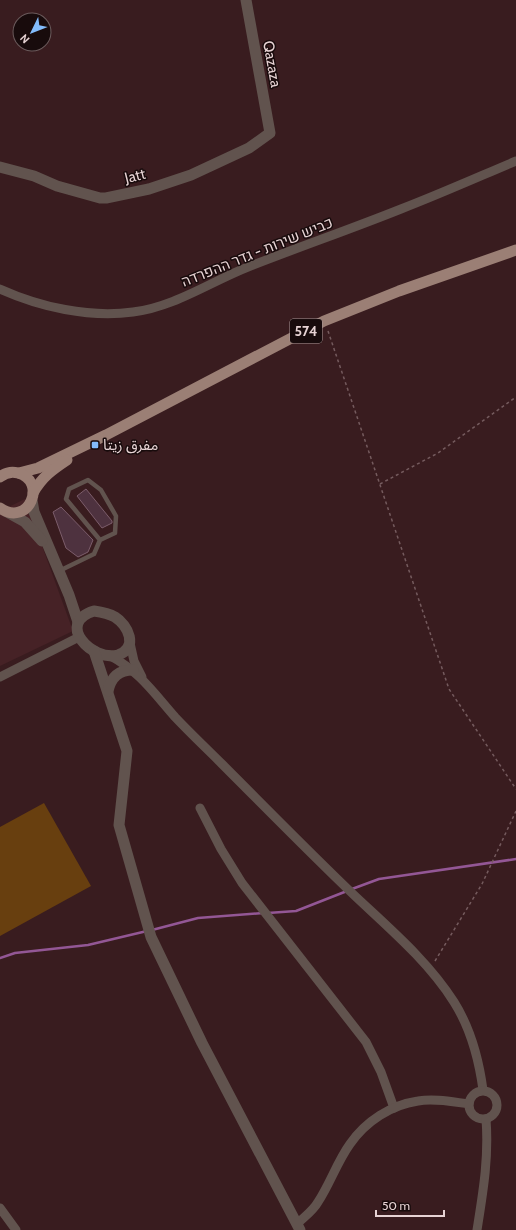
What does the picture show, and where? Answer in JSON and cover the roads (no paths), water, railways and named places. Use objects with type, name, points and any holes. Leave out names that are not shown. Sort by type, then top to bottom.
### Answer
[{"type":"main road","name":"574","points":[[0,478],[9,473],[19,473],[38,468],[106,435],[324,321],[399,291],[516,250]]},
{"type":"main road","name":"574","points":[[2,509],[13,513],[26,509],[42,479],[50,472],[106,435]]},
{"type":"main road","points":[[19,473],[28,478],[32,484],[32,497]]},
{"type":"street","name":"Qazaza","points":[[246,0],[270,133]]},
{"type":"street","name":"Jatt","points":[[0,167],[34,176],[57,186],[100,198],[106,198],[149,189],[191,175],[249,148],[270,133]]},
{"type":"street","name":"כביש שירות - גדר ההפרדה","points":[[0,289],[28,300],[70,310],[109,313],[145,310],[173,301],[248,267],[400,210],[516,161]]},
{"type":"street","points":[[32,497],[34,512],[69,595],[78,622],[77,631],[79,637],[84,644],[94,651],[109,655],[117,655],[122,653],[129,647],[130,642]]},
{"type":"street","points":[[2,509],[25,522],[49,549]]},
{"type":"street","points":[[69,595],[78,603],[94,611],[108,614],[121,621],[128,632],[134,661],[144,681]]},
{"type":"street","points":[[78,622],[82,616],[94,611]]},
{"type":"street","points":[[0,677],[79,637]]},
{"type":"street","points":[[94,651],[127,751],[119,825],[151,937],[202,1043],[298,1227],[318,1203],[350,1143],[366,1126],[382,1113],[419,1101],[442,1100],[469,1104]]},
{"type":"street","points":[[109,655],[133,670],[192,734],[430,970],[455,1003],[463,1018],[472,1040],[483,1090]]},
{"type":"street","points":[[108,691],[113,678],[118,673],[126,670],[133,670]]},
{"type":"street","points":[[200,808],[221,849],[242,883],[366,1042],[381,1072],[394,1108]]},
{"type":"street","points":[[483,1090],[495,1096],[498,1105],[495,1113],[486,1119],[474,1116],[471,1113],[469,1104],[470,1098],[473,1094],[483,1090]]},
{"type":"street","points":[[478,1230],[487,1161],[486,1119]]},
{"type":"street","points":[[0,1208],[16,1230]]},
{"type":"lane","points":[[59,571],[94,554],[100,540],[115,533],[116,516],[101,490],[88,480],[69,489],[66,499],[100,540]]},
{"type":"waterway","points":[[352,889],[379,879],[516,859]]},
{"type":"waterway","points":[[268,913],[296,911],[347,891]]},
{"type":"waterway","points":[[152,930],[198,918],[263,913]]},
{"type":"waterway","points":[[0,958],[15,953],[88,945],[147,931]]},
{"type":"place","name":"مفرق زيتا","points":[[95,445]]}]
